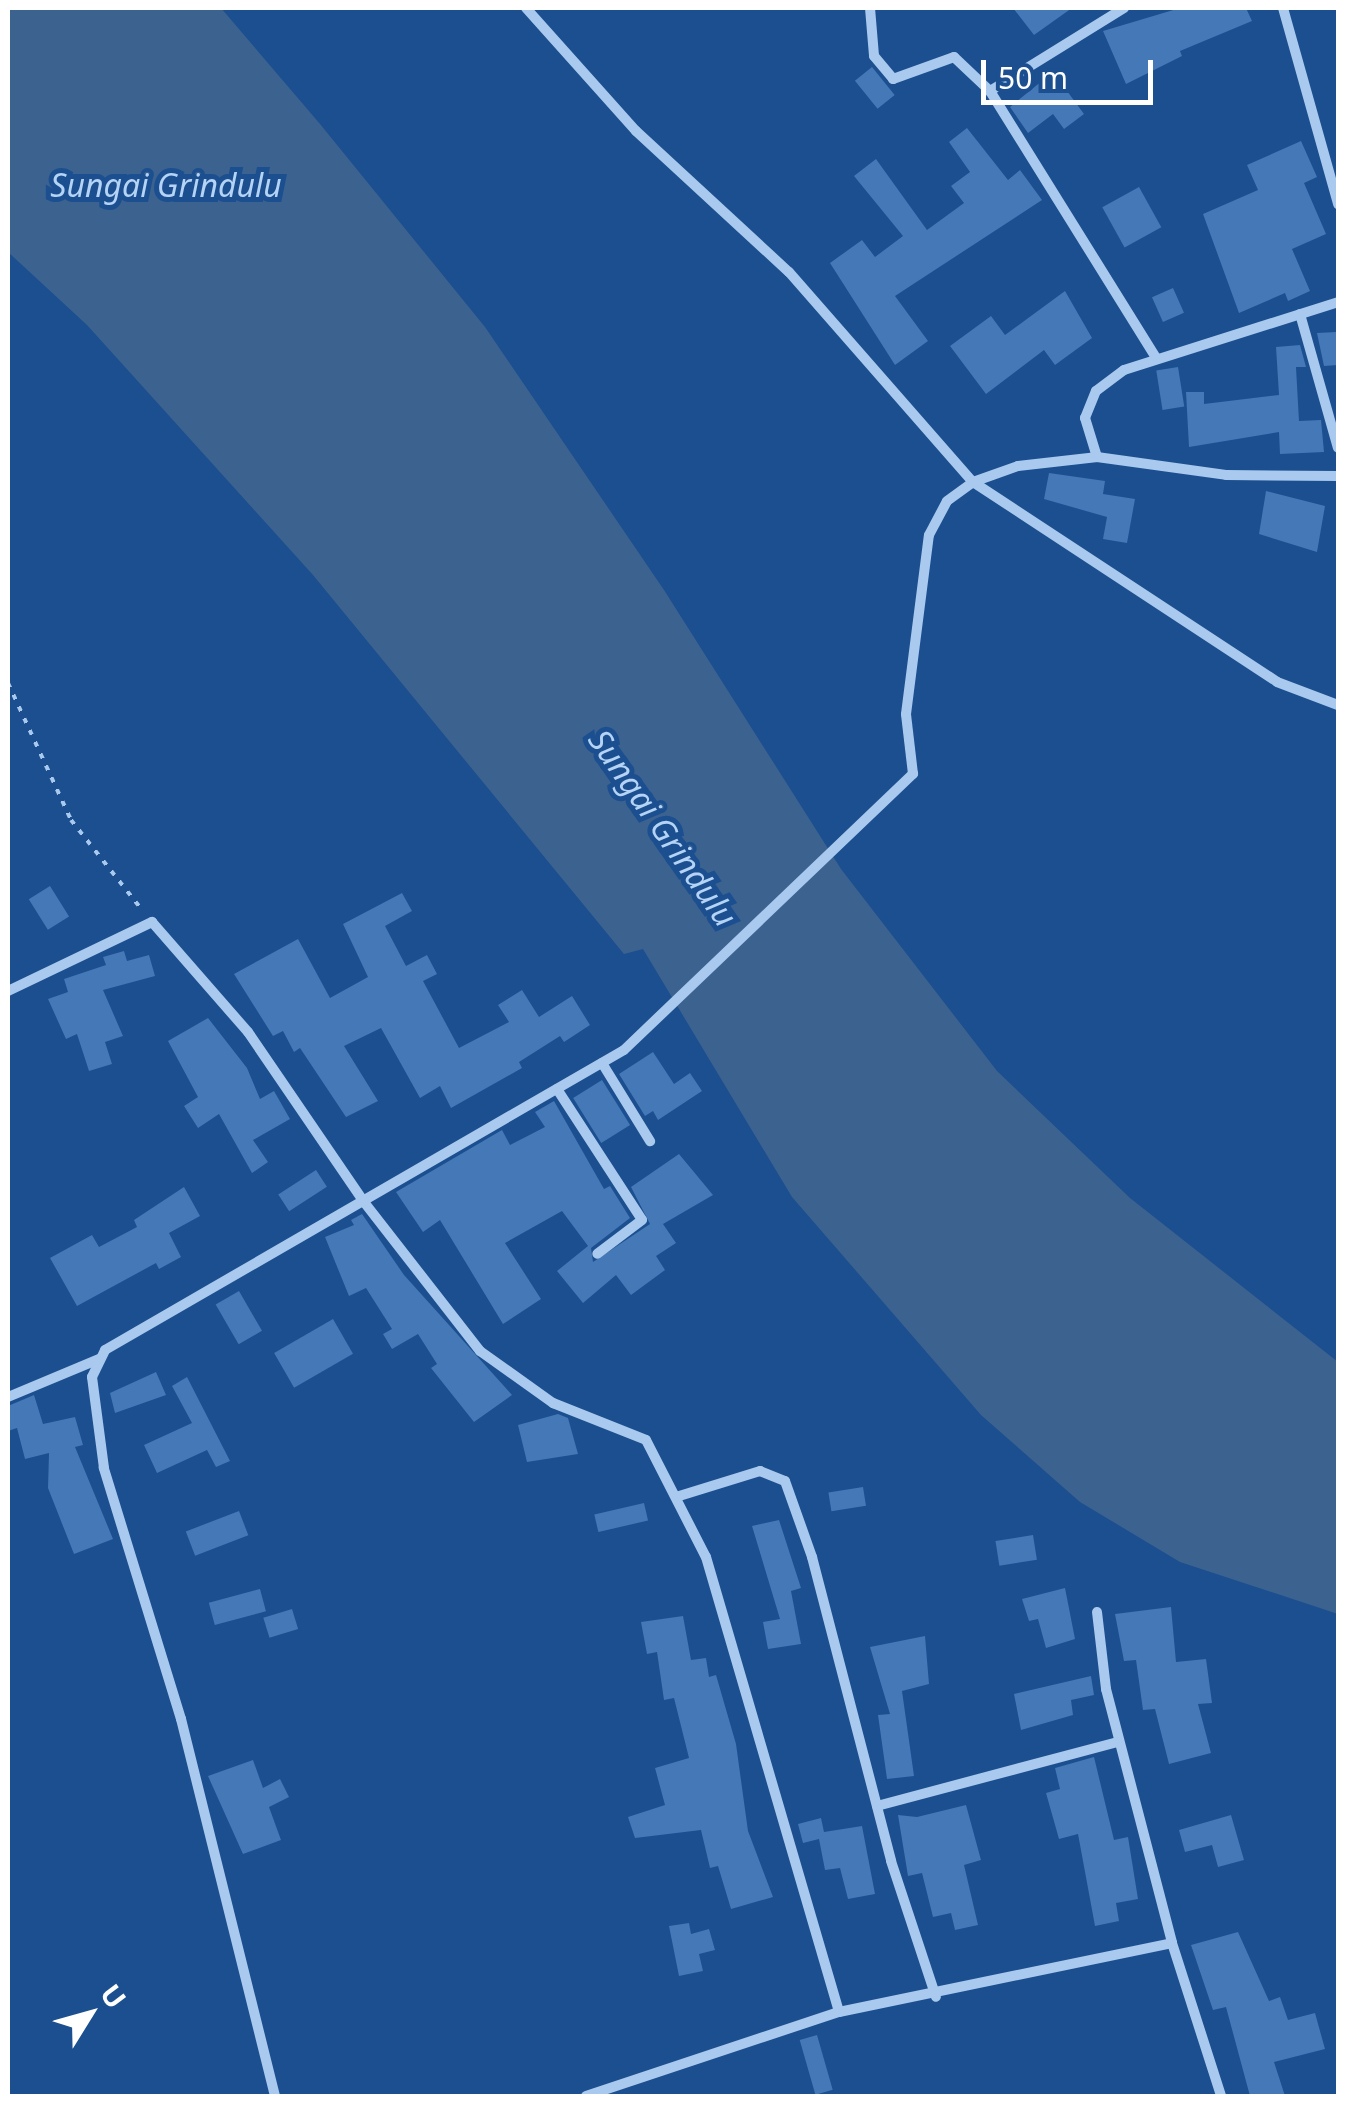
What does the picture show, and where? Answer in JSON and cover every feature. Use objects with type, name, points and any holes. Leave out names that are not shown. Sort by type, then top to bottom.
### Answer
[{"type":"street","points":[[526,8],[636,131],[790,272],[973,482],[1277,682],[1338,705]]},
{"type":"street","points":[[870,8],[874,56],[894,79],[954,57],[990,92],[1156,358]]},
{"type":"street","points":[[990,92],[1104,12],[1124,8]]},
{"type":"street","points":[[1283,8],[1338,204]]},
{"type":"street","points":[[1097,457],[1085,418],[1096,391],[1156,358],[1338,302]]},
{"type":"street","points":[[1300,314],[1338,448]]},
{"type":"street","points":[[8,1397],[100,1359],[130,1332],[602,1063],[648,1026],[888,794],[914,774],[916,762],[906,714],[930,535],[947,501],[973,482],[1018,466],[1097,457],[1226,475],[1338,476]]},
{"type":"street","points":[[8,991],[152,922],[248,1032],[364,1202],[480,1351],[553,1402],[636,1431],[706,1557],[839,2012]]},
{"type":"street","points":[[602,1063],[650,1141]]},
{"type":"street","points":[[557,1089],[642,1220],[596,1254]]},
{"type":"street","points":[[100,1359],[92,1377],[104,1468],[181,1719],[276,2096]]},
{"type":"street","points":[[676,1498],[760,1471],[785,1481],[936,1996]]},
{"type":"street","points":[[1096,1612],[1118,1742],[1172,1943],[1221,2096]]},
{"type":"street","points":[[878,1806],[1118,1742]]},
{"type":"street","points":[[586,2096],[839,2012],[936,1996],[1172,1943]]},
{"type":"path","points":[[8,684],[71,820],[152,922]]},
{"type":"water","name":"Sungai Grindulu","points":[[8,8],[221,8],[320,124],[485,327],[664,590],[841,869],[997,1071],[1130,1198],[1338,1362],[1338,1614],[1180,1562],[1080,1502],[981,1415],[792,1197],[643,949],[624,954],[313,575],[87,325],[8,252]]},
{"type":"building","points":[[1013,8],[1072,8],[1034,35]]},
{"type":"building","points":[[1180,8],[1246,8],[1252,21],[1180,51],[1182,56],[1126,84],[1103,31]]},
{"type":"building","points":[[872,67],[895,95],[878,109],[855,81]]},
{"type":"building","points":[[1053,72],[1084,114],[1064,129],[1053,114],[1028,133],[1010,107]]},
{"type":"building","points":[[967,128],[1008,180],[1020,170],[1042,200],[895,296],[928,341],[895,365],[830,263],[862,240],[875,257],[903,236],[854,176],[876,159],[927,230],[964,203],[951,186],[970,172],[949,142]]},
{"type":"building","points":[[1301,141],[1317,177],[1304,183],[1326,234],[1292,249],[1310,291],[1288,301],[1285,293],[1239,313],[1203,214],[1258,190],[1247,165]]},
{"type":"building","points":[[1139,187],[1161,227],[1125,248],[1102,207]]},
{"type":"building","points":[[1173,288],[1184,313],[1163,322],[1152,297]]},
{"type":"building","points":[[1065,291],[1092,338],[1055,365],[1044,350],[986,394],[950,346],[991,316],[1005,335]]},
{"type":"building","points":[[1336,332],[1338,365],[1324,366],[1317,333]]},
{"type":"building","points":[[1300,345],[1306,367],[1296,367],[1299,421],[1321,420],[1324,452],[1280,454],[1279,432],[1189,447],[1186,392],[1204,392],[1204,404],[1279,395],[1276,347]]},
{"type":"building","points":[[1178,367],[1184,407],[1163,410],[1156,370]]},
{"type":"building","points":[[1049,473],[1105,481],[1103,494],[1135,499],[1127,543],[1103,539],[1107,517],[1044,499]]},
{"type":"building","points":[[1266,491],[1325,506],[1317,552],[1259,534]]},
{"type":"building","points":[[50,886],[69,917],[48,930],[29,899]]},
{"type":"building","points":[[402,893],[412,911],[385,926],[406,966],[427,955],[437,974],[423,981],[459,1048],[509,1022],[498,1005],[522,990],[539,1017],[572,996],[590,1025],[564,1042],[560,1036],[519,1062],[522,1068],[451,1108],[440,1086],[420,1098],[381,1028],[344,1046],[378,1101],[346,1117],[300,1048],[294,1052],[283,1031],[273,1036],[234,974],[298,939],[330,998],[368,977],[343,924]]},
{"type":"building","points":[[124,951],[127,961],[149,955],[155,976],[103,990],[123,1036],[105,1042],[112,1064],[89,1071],[77,1034],[66,1039],[48,999],[68,992],[64,979],[106,965],[103,957]]},
{"type":"building","points":[[208,1018],[247,1068],[260,1099],[274,1091],[290,1119],[253,1140],[268,1162],[252,1173],[219,1114],[198,1128],[184,1106],[198,1097],[168,1041]]},
{"type":"building","points":[[653,1052],[674,1084],[690,1073],[702,1091],[658,1120],[653,1111],[645,1116],[619,1074]]},
{"type":"building","points":[[602,1080],[630,1125],[601,1143],[573,1098]]},
{"type":"building","points":[[554,1101],[604,1189],[610,1186],[630,1218],[591,1248],[593,1262],[650,1224],[631,1187],[679,1154],[713,1195],[663,1224],[676,1243],[656,1256],[665,1270],[631,1295],[616,1275],[583,1303],[557,1271],[588,1246],[562,1211],[505,1243],[541,1299],[503,1324],[440,1220],[423,1232],[396,1192],[502,1130],[510,1145],[545,1127],[535,1112]]},
{"type":"building","points":[[316,1170],[327,1187],[289,1211],[278,1195]]},
{"type":"building","points":[[184,1187],[200,1216],[169,1233],[181,1257],[159,1269],[156,1263],[77,1306],[50,1258],[92,1235],[99,1247],[137,1227],[134,1220]]},
{"type":"building","points":[[362,1214],[404,1275],[512,1395],[474,1422],[431,1368],[437,1364],[418,1334],[392,1349],[383,1334],[392,1329],[366,1288],[349,1296],[325,1237],[354,1225],[351,1220]]},
{"type":"building","points":[[239,1291],[262,1331],[239,1344],[216,1304]]},
{"type":"building","points":[[333,1319],[353,1354],[294,1388],[274,1353]]},
{"type":"building","points":[[156,1372],[166,1395],[115,1413],[110,1393]]},
{"type":"building","points":[[187,1377],[230,1461],[216,1467],[207,1450],[157,1473],[144,1445],[192,1423],[172,1386]]},
{"type":"building","points":[[34,1395],[43,1424],[75,1417],[83,1445],[75,1447],[113,1539],[74,1554],[48,1488],[49,1453],[25,1459],[17,1428],[8,1431],[8,1406]]},
{"type":"building","points":[[558,1414],[568,1418],[578,1454],[527,1462],[518,1425]]},
{"type":"building","points":[[863,1487],[866,1506],[831,1511],[828,1492]]},
{"type":"building","points":[[644,1503],[648,1521],[598,1532],[594,1514]]},
{"type":"building","points":[[239,1511],[248,1535],[195,1556],[186,1531]]},
{"type":"building","points":[[779,1520],[801,1588],[791,1591],[801,1644],[768,1649],[763,1622],[780,1619],[752,1526]]},
{"type":"building","points":[[1033,1535],[1037,1560],[999,1566],[995,1541]]},
{"type":"building","points":[[1065,1588],[1075,1639],[1046,1648],[1038,1619],[1029,1621],[1022,1599]]},
{"type":"building","points":[[260,1589],[266,1611],[215,1625],[209,1603]]},
{"type":"building","points":[[1171,1607],[1176,1662],[1206,1659],[1212,1703],[1198,1704],[1211,1753],[1169,1764],[1155,1709],[1143,1710],[1136,1660],[1124,1661],[1115,1614]]},
{"type":"building","points":[[292,1609],[298,1629],[269,1638],[263,1618]]},
{"type":"building","points":[[683,1616],[691,1660],[706,1658],[709,1677],[716,1675],[736,1744],[748,1831],[773,1897],[731,1909],[718,1866],[710,1868],[701,1830],[635,1838],[628,1817],[665,1805],[655,1768],[689,1758],[674,1698],[664,1700],[657,1652],[647,1654],[641,1622]]},
{"type":"building","points":[[925,1636],[929,1684],[902,1691],[914,1776],[887,1779],[878,1715],[890,1714],[870,1647]]},
{"type":"building","points":[[1091,1676],[1094,1695],[1071,1700],[1073,1715],[1021,1730],[1014,1694]]},
{"type":"building","points":[[1094,1757],[1114,1840],[1128,1837],[1138,1899],[1116,1903],[1119,1921],[1095,1926],[1078,1834],[1059,1839],[1046,1793],[1060,1789],[1055,1768]]},
{"type":"building","points":[[253,1760],[263,1788],[280,1779],[289,1797],[269,1807],[281,1840],[243,1854],[208,1776]]},
{"type":"building","points":[[966,1805],[981,1860],[964,1865],[978,1925],[955,1930],[951,1913],[933,1917],[922,1873],[908,1876],[898,1815],[917,1817]]},
{"type":"building","points":[[1231,1815],[1244,1860],[1218,1867],[1212,1845],[1185,1852],[1179,1830]]},
{"type":"building","points":[[821,1818],[824,1832],[862,1826],[875,1894],[848,1899],[840,1868],[825,1870],[819,1839],[803,1843],[798,1824]]},
{"type":"building","points":[[689,1923],[691,1934],[709,1929],[715,1950],[699,1954],[703,1971],[679,1976],[669,1926]]},
{"type":"building","points":[[1238,1932],[1269,2001],[1280,1997],[1288,2020],[1315,2013],[1325,2049],[1274,2062],[1285,2096],[1250,2096],[1226,2007],[1213,2010],[1191,1945]]},
{"type":"building","points":[[817,2035],[833,2090],[815,2095],[800,2040]]}]
